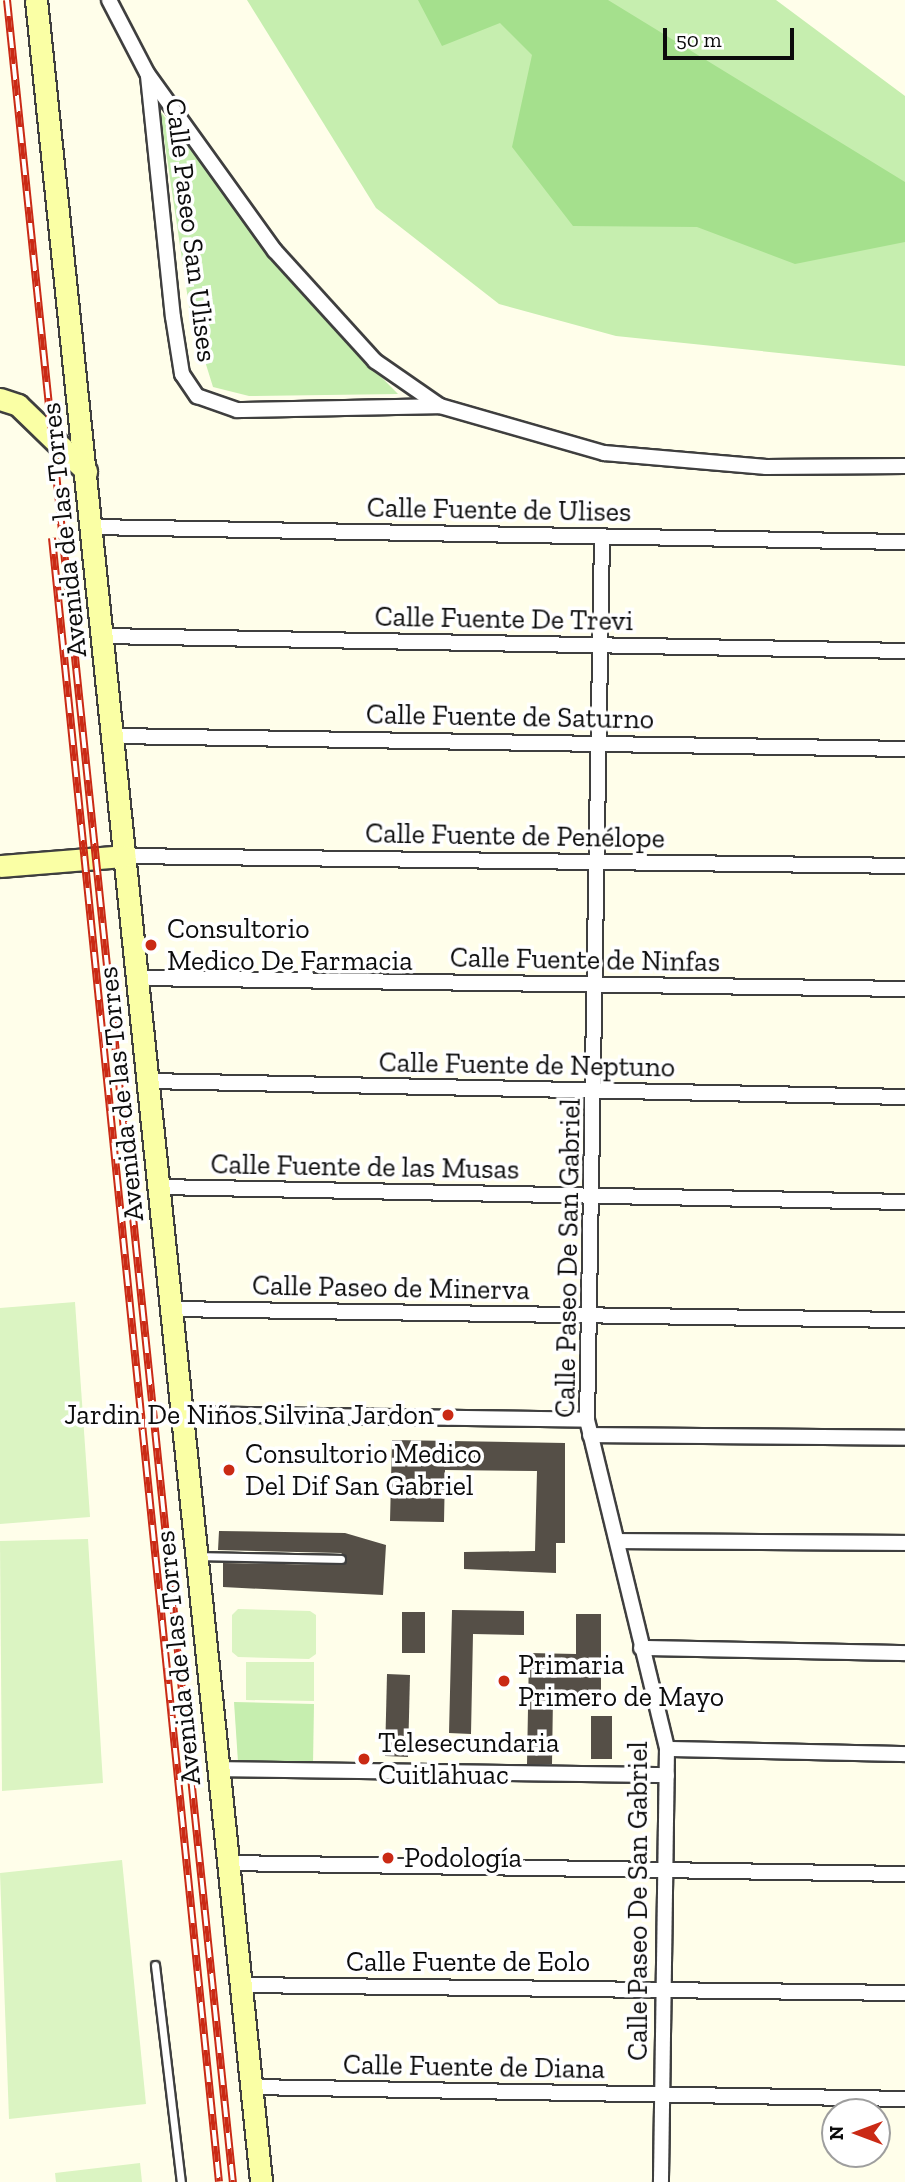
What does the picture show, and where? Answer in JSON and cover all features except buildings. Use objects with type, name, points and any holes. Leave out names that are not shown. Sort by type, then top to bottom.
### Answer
[{"type":"main road","name":"Avenida de las Torres","points":[[36,0],[115,736],[170,1309],[261,2182]]},
{"type":"main road","points":[[0,399],[18,405],[45,427],[86,471]]},
{"type":"main road","points":[[0,866],[125,856]]},
{"type":"street","points":[[109,0],[147,74],[219,178],[332,318],[375,361],[440,406],[604,453],[766,467],[905,466]]},
{"type":"street","name":"Calle Paseo San Ulises","points":[[147,74],[173,317],[182,374],[197,396],[237,410],[440,406]]},
{"type":"street","name":"Calle Fuente de Ulises","points":[[92,527],[905,542]]},
{"type":"street","name":"Calle Paseo De San Gabriel","points":[[602,536],[587,1420],[667,1749],[661,2182]]},
{"type":"street","name":"Calle Fuente De Trevi","points":[[103,636],[905,651]]},
{"type":"street","name":"Calle Fuente de Saturno","points":[[115,736],[905,749]]},
{"type":"street","name":"Calle Fuente de Penélope","points":[[125,856],[905,866]]},
{"type":"street","name":"Calle Fuente de Ninfas","points":[[138,978],[905,989]]},
{"type":"street","name":"Calle Fuente de Neptuno","points":[[148,1081],[905,1097]]},
{"type":"street","name":"Calle Fuente de las Musas","points":[[159,1187],[905,1202]]},
{"type":"street","name":"Calle Paseo de Minerva","points":[[170,1309],[905,1320]]},
{"type":"street","points":[[181,1414],[587,1420]]},
{"type":"street","points":[[590,1435],[905,1438]]},
{"type":"street","points":[[618,1541],[905,1544]]},
{"type":"street","points":[[641,1648],[905,1653]]},
{"type":"street","points":[[667,1749],[905,1754]]},
{"type":"street","points":[[218,1769],[667,1775]]},
{"type":"street","points":[[227,1863],[905,1874]]},
{"type":"street","name":"Calle Fuente de Eolo","points":[[241,1985],[663,1987],[905,1993]]},
{"type":"street","name":"Calle Fuente de Diana","points":[[251,2087],[905,2099]]},
{"type":"lane","points":[[196,1556],[341,1559]]},
{"type":"lane","points":[[155,1965],[181,2182]]},
{"type":"green space","points":[[247,0],[776,0],[905,96],[905,366],[616,336],[499,304],[376,208]]},
{"type":"green space","points":[[418,0],[608,0],[905,182],[905,242],[795,264],[697,227],[573,226],[512,147],[532,55],[500,23],[442,46]]},
{"type":"green space","points":[[160,111],[331,326],[398,394],[249,396],[213,387],[190,313]]},
{"type":"green space","points":[[75,1302],[90,1517],[0,1524],[0,1308]]},
{"type":"green space","points":[[88,1539],[103,1783],[2,1791],[0,1541]]},
{"type":"green space","points":[[238,1609],[310,1611],[316,1615],[316,1654],[309,1659],[238,1657],[232,1652],[232,1615]]},
{"type":"green space","points":[[246,1662],[314,1662],[314,1701],[246,1700]]},
{"type":"green space","points":[[234,1702],[314,1704],[313,1764],[238,1762]]},
{"type":"green space","points":[[122,1860],[146,2104],[9,2119],[0,1873]]},
{"type":"green space","points":[[140,2163],[142,2182],[56,2182],[55,2173]]},
{"type":"railway","points":[[7,0],[233,2182]]},
{"type":"railway","points":[[52,538],[219,2182]]},
{"type":"place","name":"Consultorio Medico De Farmacia","points":[[151,945]]},
{"type":"place","name":"Jardin De Niños Silvina Jardon","points":[[448,1415]]},
{"type":"place","name":"Consultorio Medico Del Dif San Gabriel","points":[[229,1470]]},
{"type":"place","name":"Primaria Primero de Mayo","points":[[504,1681]]},
{"type":"place","name":"Telesecundaria Cuitlahuac","points":[[364,1759]]},
{"type":"place","name":"Podología","points":[[388,1858]]}]
